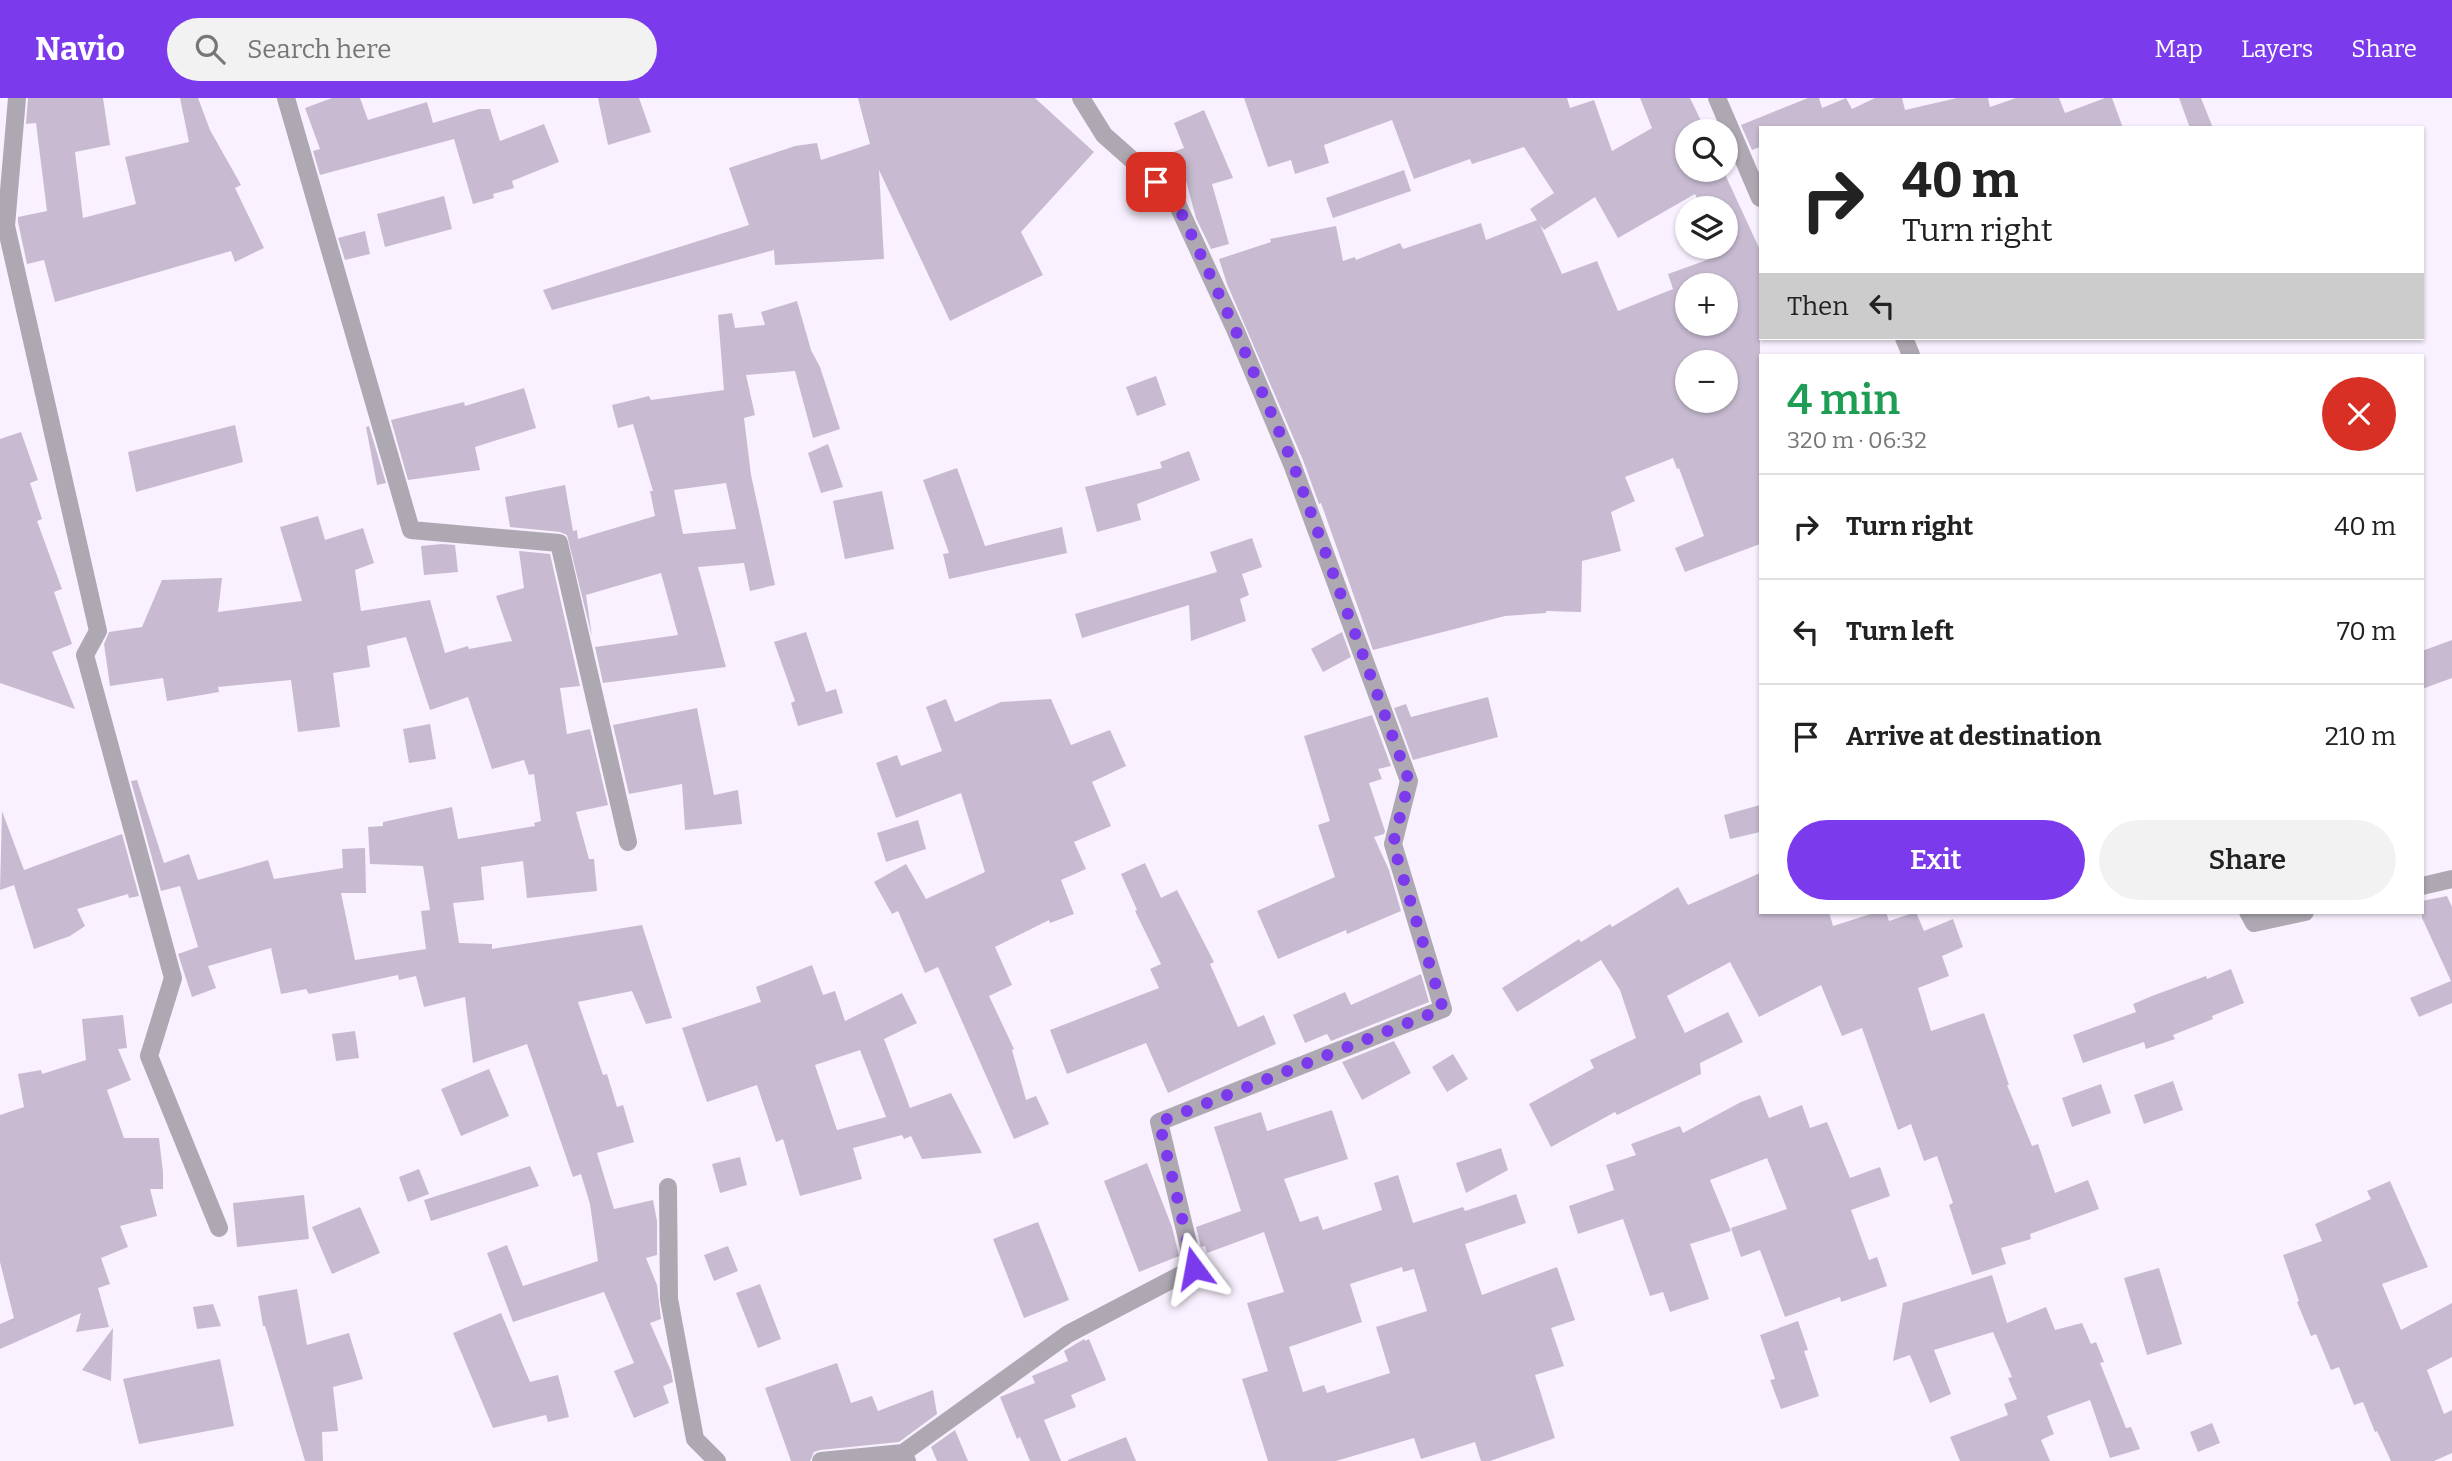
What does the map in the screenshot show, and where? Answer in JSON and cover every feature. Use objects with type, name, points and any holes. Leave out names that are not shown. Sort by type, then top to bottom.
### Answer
[{"type":"street","points":[[17,98],[6,226],[98,631],[85,655],[173,978],[149,1056],[219,1228]]},
{"type":"street","points":[[286,98],[411,530],[559,543],[628,842]]},
{"type":"street","points":[[821,1461],[905,1457],[1069,1334],[1194,1268],[1159,1122],[1443,1009],[1393,844],[1409,781],[1293,464],[1174,197],[1104,135],[1082,98]]},
{"type":"street","points":[[1717,98],[1759,196]]},
{"type":"street","points":[[2424,886],[2452,879]]},
{"type":"street","points":[[2249,914],[2254,923],[2296,914]]},
{"type":"street","points":[[668,1187],[669,1299],[695,1439],[717,1461]]},
{"type":"building","points":[[28,98],[103,98],[110,145],[75,152],[83,218],[136,204],[125,157],[189,142],[180,98],[198,98],[210,130],[241,185],[235,188],[264,248],[235,262],[231,251],[55,302],[44,260],[27,264],[18,222],[18,217],[47,211],[36,123],[26,124]]},
{"type":"building","points":[[332,98],[360,98],[368,120],[427,102],[433,123],[479,109],[490,109],[500,141],[544,124],[559,162],[512,181],[514,188],[493,194],[494,198],[473,204],[454,139],[320,175],[313,151],[320,149],[305,108]]},
{"type":"building","points":[[598,98],[639,98],[651,132],[608,145]]},
{"type":"building","points":[[858,98],[1035,98],[1094,152],[1021,232],[1043,275],[950,321],[879,170],[884,259],[775,265],[774,250],[552,310],[543,290],[749,225],[729,168],[795,146],[817,143],[821,160],[870,144]]},
{"type":"building","points":[[1244,98],[1567,98],[1570,108],[1594,100],[1612,151],[1652,128],[1640,98],[1690,98],[1700,119],[1675,119],[1675,182],[1729,182],[1735,196],[1675,196],[1675,205],[1618,238],[1595,197],[1544,230],[1540,225],[1562,274],[1597,261],[1618,311],[1673,289],[1668,274],[1710,259],[1738,259],[1738,202],[1759,248],[1759,544],[1685,572],[1675,548],[1704,536],[1673,458],[1625,477],[1635,501],[1611,512],[1621,551],[1582,561],[1581,612],[1546,611],[1505,616],[1373,650],[1321,503],[1319,504],[1303,460],[1227,284],[1219,259],[1271,242],[1270,239],[1336,226],[1343,261],[1355,257],[1356,260],[1400,243],[1403,249],[1481,223],[1486,240],[1537,220],[1530,209],[1554,193],[1524,147],[1472,164],[1470,159],[1414,179],[1392,120],[1324,145],[1329,163],[1295,174],[1291,160],[1268,167]]},
{"type":"building","points":[[1808,98],[1819,98],[1822,108],[1846,98],[1852,109],[1875,98],[1902,98],[1905,110],[1957,98],[1988,98],[1990,107],[2016,98],[2059,98],[2065,113],[2105,98],[2112,98],[2122,126],[1759,126],[1759,147],[1752,150],[1741,125]]},
{"type":"building","points":[[2179,98],[2201,98],[2212,126],[2189,126]]},
{"type":"building","points":[[1204,110],[1233,178],[1212,184],[1229,244],[1211,249],[1196,218],[1184,173],[1170,178],[1166,175],[1160,157],[1184,148],[1174,123]]},
{"type":"building","points":[[1404,170],[1411,191],[1333,218],[1326,198]]},
{"type":"building","points":[[444,196],[452,229],[385,247],[377,214]]},
{"type":"building","points":[[365,231],[370,254],[345,260],[338,238]]},
{"type":"building","points":[[797,301],[811,350],[820,367],[840,429],[813,438],[795,371],[746,375],[755,415],[744,418],[751,475],[775,585],[750,591],[744,563],[698,567],[726,667],[603,683],[595,647],[678,635],[661,573],[586,595],[592,637],[567,535],[510,527],[505,497],[565,485],[573,531],[577,530],[578,539],[655,516],[650,491],[653,491],[633,424],[618,428],[612,405],[649,396],[651,400],[724,390],[718,315],[732,313],[735,328],[765,325],[761,312]],"holes":[[[726,483],[736,529],[683,534],[674,490]]]},
{"type":"building","points":[[1156,376],[1166,405],[1137,416],[1126,387]]},
{"type":"building","points":[[524,388],[536,428],[475,447],[480,470],[408,480],[391,420],[464,402],[465,406]]},
{"type":"building","points":[[235,425],[243,462],[136,492],[128,452]]},
{"type":"building","points":[[369,426],[386,483],[377,485],[366,427]]},
{"type":"building","points":[[21,432],[38,480],[30,483],[42,519],[37,521],[62,589],[54,592],[72,644],[52,652],[75,709],[0,683],[0,439]]},
{"type":"building","points":[[828,444],[843,487],[821,493],[808,453]]},
{"type":"building","points":[[1189,451],[1200,480],[1137,504],[1141,520],[1097,532],[1085,487],[1162,468],[1160,462]]},
{"type":"building","points":[[957,468],[985,546],[1062,527],[1067,553],[949,579],[943,554],[949,553],[923,480]]},
{"type":"building","points":[[882,491],[894,549],[845,559],[833,501]]},
{"type":"building","points":[[318,516],[325,540],[363,528],[374,563],[355,570],[361,611],[430,600],[445,653],[468,646],[469,649],[512,641],[496,596],[524,588],[519,551],[550,554],[580,686],[560,688],[567,734],[590,729],[608,805],[576,812],[589,859],[594,859],[597,891],[527,898],[523,861],[481,867],[484,900],[453,903],[459,943],[492,944],[492,949],[642,925],[672,1018],[646,1024],[632,991],[578,1002],[603,1075],[607,1074],[617,1107],[623,1105],[634,1142],[597,1153],[614,1209],[653,1200],[657,1221],[657,1255],[646,1258],[657,1285],[661,1319],[650,1323],[671,1371],[673,1382],[663,1386],[669,1403],[634,1418],[614,1371],[634,1363],[604,1292],[513,1322],[487,1253],[507,1245],[523,1286],[598,1261],[590,1204],[581,1174],[573,1177],[527,1044],[473,1063],[465,997],[424,1007],[416,976],[399,980],[398,975],[309,994],[306,989],[281,994],[271,948],[208,966],[216,988],[192,997],[178,954],[198,947],[180,886],[161,891],[131,781],[137,780],[164,863],[189,854],[198,880],[268,860],[274,879],[343,868],[342,849],[365,848],[366,893],[341,893],[355,960],[426,949],[421,911],[430,910],[423,866],[370,864],[368,827],[383,826],[383,822],[452,807],[458,839],[535,826],[534,823],[541,821],[534,774],[529,775],[524,760],[492,769],[468,697],[430,710],[406,637],[367,646],[370,667],[333,673],[340,727],[298,732],[291,680],[218,687],[219,692],[167,701],[163,678],[110,686],[104,644],[109,632],[142,627],[162,580],[222,578],[218,612],[302,601],[280,527]]},
{"type":"building","points":[[1252,538],[1262,567],[1242,574],[1249,595],[1240,599],[1246,621],[1191,641],[1189,605],[1082,638],[1075,614],[1217,572],[1210,552]]},
{"type":"building","points":[[455,545],[458,572],[424,575],[421,546]]},
{"type":"building","points":[[806,632],[826,692],[836,689],[843,713],[798,726],[791,703],[795,701],[774,642]]},
{"type":"building","points":[[1342,632],[1351,657],[1323,672],[1311,649]]},
{"type":"building","points":[[2452,640],[2452,678],[2424,688],[2424,650]]},
{"type":"building","points":[[1488,697],[1498,737],[1413,760],[1394,708],[1406,704],[1411,717]]},
{"type":"building","points":[[946,699],[955,722],[1001,702],[1051,699],[1071,745],[1110,730],[1126,766],[1092,782],[1111,826],[1074,842],[1086,869],[1061,880],[1074,914],[1050,923],[1049,920],[995,947],[1012,985],[989,996],[1014,1049],[1012,1050],[1026,1100],[1036,1096],[1049,1124],[1014,1139],[938,967],[925,973],[898,911],[892,914],[874,882],[906,864],[926,899],[985,872],[961,793],[896,818],[876,763],[897,755],[901,766],[942,751],[926,707]]},
{"type":"building","points":[[697,708],[714,795],[738,790],[742,824],[685,830],[682,784],[629,794],[613,725]]},
{"type":"building","points":[[1372,715],[1391,766],[1378,769],[1382,779],[1369,783],[1385,831],[1384,834],[1374,837],[1389,870],[1401,911],[1347,934],[1346,930],[1278,959],[1257,911],[1335,877],[1318,825],[1330,821],[1304,736]]},
{"type":"building","points":[[430,724],[436,759],[409,763],[403,729]]},
{"type":"building","points":[[1759,805],[1759,832],[1730,839],[1724,815]]},
{"type":"building","points":[[2,811],[24,870],[122,834],[139,896],[129,898],[128,894],[77,909],[85,926],[70,936],[34,949],[14,885],[0,890]]},
{"type":"building","points":[[918,820],[926,849],[886,862],[877,833]]},
{"type":"building","points":[[1145,863],[1161,898],[1177,890],[1214,962],[1210,964],[1238,1027],[1264,1015],[1276,1044],[1168,1093],[1146,1043],[1067,1074],[1050,1030],[1159,988],[1150,969],[1161,964],[1135,911],[1137,910],[1121,874]]},
{"type":"building","points":[[1759,873],[1759,914],[1830,914],[1833,926],[1871,914],[1887,914],[1889,921],[1917,914],[1924,931],[1953,919],[1963,947],[1942,956],[1949,976],[1918,988],[1931,1031],[1984,1013],[2007,1085],[2032,1146],[2038,1144],[2055,1193],[2088,1180],[2099,1209],[2030,1234],[2031,1239],[2001,1248],[2006,1264],[1972,1275],[1949,1205],[1953,1203],[1937,1156],[1924,1161],[1911,1124],[1898,1130],[1862,1028],[1842,1036],[1821,985],[1759,1017],[1730,962],[1667,996],[1685,1033],[1728,1012],[1743,1042],[1700,1063],[1701,1074],[1617,1115],[1615,1112],[1551,1147],[1529,1104],[1594,1068],[1590,1060],[1636,1038],[1620,990],[1601,960],[1517,1012],[1502,988],[1579,939],[1581,942],[1610,924],[1612,927],[1678,887],[1688,905]]},
{"type":"building","points":[[2447,896],[2452,907],[2452,1003],[2419,1017],[2410,998],[2451,981],[2422,918],[2424,901]]},
{"type":"building","points":[[812,965],[823,995],[835,991],[845,1021],[902,993],[917,1023],[884,1039],[910,1108],[951,1093],[982,1153],[922,1159],[911,1136],[904,1139],[902,1135],[853,1148],[862,1179],[800,1196],[783,1139],[776,1142],[757,1085],[707,1102],[682,1028],[761,1002],[756,987]],"holes":[[[860,1050],[886,1117],[837,1130],[815,1065]]]},
{"type":"building","points":[[2231,969],[2244,1003],[2173,1035],[2175,1039],[2146,1049],[2144,1042],[2083,1063],[2073,1035],[2136,1012],[2133,1004],[2152,996]]},
{"type":"building","points":[[1421,974],[1429,1002],[1331,1041],[1327,1034],[1305,1043],[1293,1015],[1345,992],[1351,1005]]},
{"type":"building","points":[[123,1015],[127,1048],[118,1049],[131,1080],[107,1090],[124,1138],[159,1138],[163,1189],[150,1189],[157,1216],[120,1226],[128,1247],[101,1258],[110,1284],[98,1288],[109,1327],[76,1332],[81,1313],[0,1349],[0,1324],[14,1318],[0,1262],[0,1115],[24,1107],[18,1074],[41,1070],[42,1074],[86,1060],[82,1019]]},
{"type":"building","points":[[355,1031],[359,1058],[336,1061],[332,1034]]},
{"type":"building","points":[[1394,1041],[1411,1073],[1362,1100],[1342,1062]]},
{"type":"building","points":[[1453,1054],[1468,1079],[1447,1092],[1432,1067]]},
{"type":"building","points":[[489,1069],[509,1116],[461,1136],[441,1089]]},
{"type":"building","points":[[2173,1081],[2183,1110],[2144,1124],[2134,1095]]},
{"type":"building","points":[[2101,1084],[2111,1113],[2072,1127],[2062,1098]]},
{"type":"building","points":[[1760,1095],[1769,1118],[1802,1105],[1810,1128],[1827,1122],[1850,1178],[1880,1167],[1890,1196],[1851,1210],[1869,1260],[1877,1257],[1887,1286],[1841,1302],[1840,1297],[1785,1317],[1760,1250],[1741,1257],[1731,1228],[1787,1209],[1767,1158],[1710,1180],[1731,1231],[1690,1244],[1709,1299],[1670,1312],[1663,1292],[1650,1296],[1623,1219],[1578,1234],[1569,1206],[1614,1190],[1606,1165],[1636,1155],[1631,1144],[1680,1126],[1683,1133],[1741,1102]]},
{"type":"building","points":[[1332,1110],[1348,1159],[1284,1179],[1300,1222],[1318,1216],[1323,1230],[1382,1210],[1374,1183],[1398,1175],[1413,1223],[1463,1207],[1465,1211],[1516,1194],[1526,1223],[1465,1244],[1482,1295],[1557,1267],[1575,1320],[1551,1328],[1564,1366],[1535,1375],[1555,1438],[1490,1461],[1481,1461],[1475,1442],[1421,1459],[1414,1438],[1336,1461],[1268,1461],[1242,1379],[1268,1371],[1247,1303],[1284,1292],[1264,1232],[1207,1253],[1205,1246],[1201,1247],[1196,1227],[1241,1211],[1214,1127],[1261,1112],[1267,1131]],"holes":[[[1402,1267],[1403,1272],[1414,1269],[1427,1311],[1376,1327],[1390,1373],[1327,1393],[1324,1385],[1303,1392],[1289,1347],[1362,1322],[1350,1284]]]},
{"type":"building","points":[[1501,1148],[1508,1170],[1466,1193],[1456,1163]]},
{"type":"building","points":[[740,1157],[747,1185],[720,1193],[712,1164]]},
{"type":"building","points":[[1147,1163],[1172,1227],[1179,1256],[1139,1272],[1104,1181]]},
{"type":"building","points":[[530,1166],[539,1186],[431,1221],[424,1200]]},
{"type":"building","points":[[419,1169],[429,1194],[408,1202],[399,1177]]},
{"type":"building","points":[[2390,1181],[2428,1267],[2382,1284],[2401,1330],[2452,1303],[2452,1357],[2427,1370],[2444,1414],[2452,1410],[2452,1453],[2434,1461],[2391,1461],[2363,1402],[2354,1405],[2339,1367],[2331,1370],[2316,1334],[2311,1336],[2297,1302],[2299,1301],[2283,1255],[2322,1241],[2315,1224],[2371,1199],[2367,1191]]},
{"type":"building","points":[[304,1195],[309,1239],[237,1247],[233,1203]]},
{"type":"building","points":[[360,1207],[380,1253],[332,1274],[312,1227]]},
{"type":"building","points":[[1038,1222],[1069,1300],[1024,1318],[993,1239]]},
{"type":"building","points":[[728,1246],[738,1271],[714,1281],[704,1255]]},
{"type":"building","points":[[2159,1268],[2182,1344],[2147,1355],[2124,1278]]},
{"type":"building","points":[[1992,1275],[2007,1323],[2046,1307],[2055,1330],[2082,1323],[2091,1344],[2096,1342],[2104,1362],[2100,1363],[2126,1428],[2131,1427],[2140,1449],[2110,1458],[2090,1400],[2047,1416],[2054,1434],[2041,1440],[2050,1461],[1960,1461],[1950,1437],[2008,1415],[2004,1404],[2017,1399],[2008,1378],[2012,1377],[1993,1332],[1934,1350],[1951,1394],[1930,1403],[1910,1355],[1893,1361],[1903,1303]]},
{"type":"building","points":[[760,1284],[781,1339],[758,1348],[736,1293]]},
{"type":"building","points":[[297,1289],[307,1345],[349,1333],[363,1379],[333,1387],[338,1431],[322,1432],[323,1461],[305,1461],[263,1326],[258,1296]]},
{"type":"building","points":[[213,1304],[221,1326],[197,1329],[193,1307]]},
{"type":"building","points":[[501,1313],[530,1382],[558,1375],[569,1417],[548,1422],[546,1415],[493,1428],[453,1333]]},
{"type":"building","points":[[1798,1321],[1808,1350],[1804,1351],[1819,1396],[1781,1409],[1770,1380],[1775,1379],[1760,1335]]},
{"type":"building","points":[[113,1328],[111,1381],[82,1370]]},
{"type":"building","points":[[1084,1339],[1089,1339],[1106,1380],[1071,1395],[1076,1407],[1044,1420],[1061,1461],[1030,1461],[1020,1437],[1017,1439],[1000,1397],[1035,1383],[1032,1376],[1068,1361],[1064,1351]]},
{"type":"building","points":[[220,1359],[234,1426],[139,1444],[123,1379]]},
{"type":"building","points":[[837,1363],[851,1403],[872,1396],[878,1411],[933,1390],[937,1414],[899,1442],[820,1450],[814,1452],[810,1461],[791,1461],[765,1388]]},
{"type":"building","points":[[2212,1423],[2220,1443],[2198,1452],[2190,1432]]},
{"type":"building","points":[[955,1430],[968,1461],[937,1461],[931,1447]]},
{"type":"building","points":[[1126,1437],[1136,1461],[1068,1461],[1068,1460]]},
{"type":"route","points":[[1156,182],[1174,197],[1293,464],[1409,781],[1393,844],[1443,1009],[1159,1122],[1194,1268]]}]
